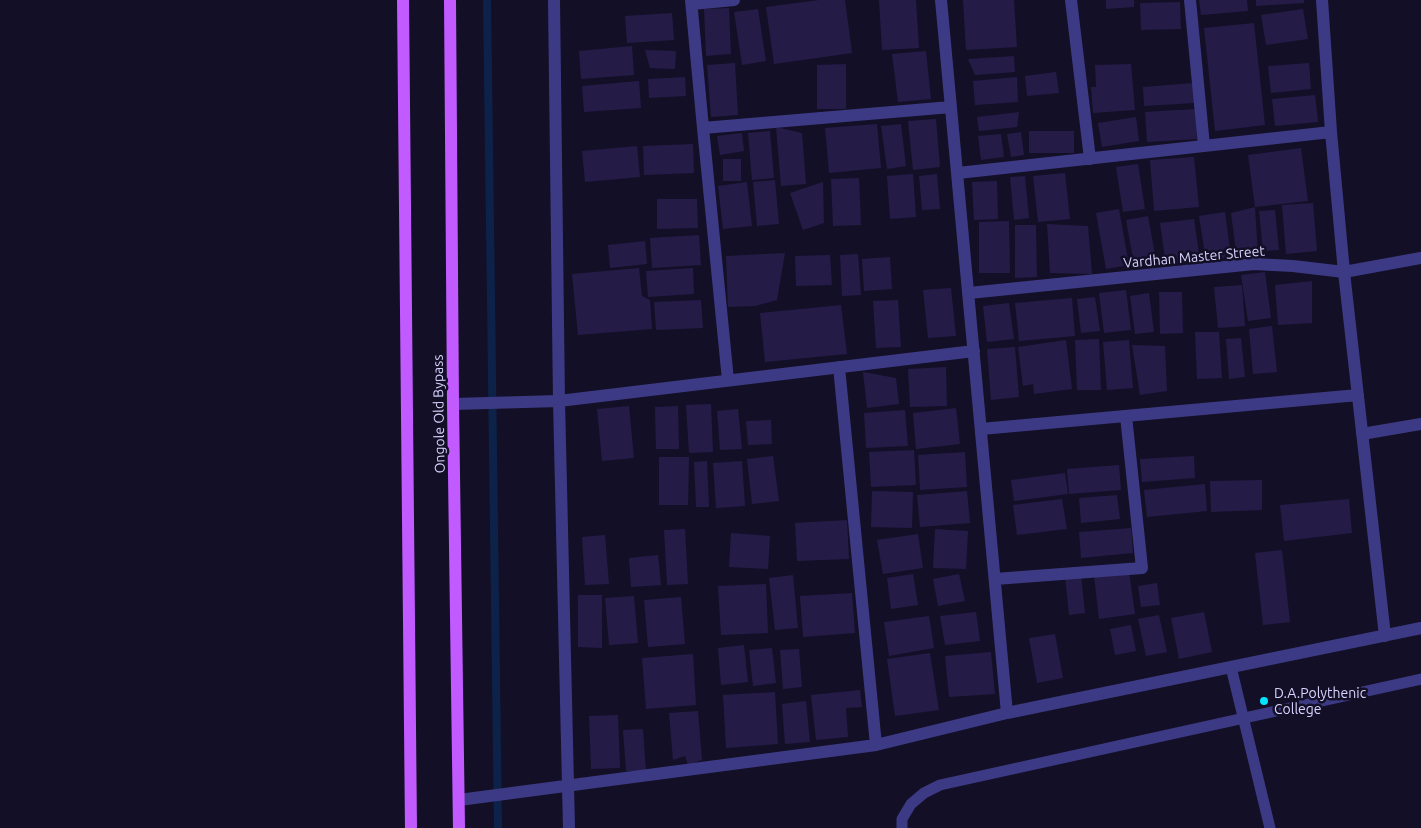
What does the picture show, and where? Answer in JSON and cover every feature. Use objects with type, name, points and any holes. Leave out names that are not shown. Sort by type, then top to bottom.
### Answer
[{"type":"main road","points":[[403,0],[410,828]]},
{"type":"main road","name":"Ongole Old Bypass","points":[[450,0],[459,828]]},
{"type":"street","points":[[554,0],[569,828]]},
{"type":"street","points":[[728,380],[702,128],[692,2],[734,0]]},
{"type":"street","points":[[942,0],[1007,714]]},
{"type":"street","points":[[1071,0],[1090,159]]},
{"type":"street","points":[[1190,0],[1204,146]]},
{"type":"street","points":[[1322,0],[1331,132],[1344,272],[1384,636]]},
{"type":"street","points":[[702,128],[952,107]]},
{"type":"street","points":[[958,173],[1331,132]]},
{"type":"street","name":"Vardhan Master Street","points":[[969,293],[1254,264],[1344,272],[1421,258]]},
{"type":"street","points":[[453,404],[560,401],[974,351]]},
{"type":"street","points":[[839,367],[876,745]]},
{"type":"street","points":[[981,429],[1358,395]]},
{"type":"street","points":[[994,579],[1142,568],[1126,416]]},
{"type":"street","points":[[1362,434],[1421,424]]},
{"type":"street","points":[[459,800],[876,745],[1007,714],[1421,628]]},
{"type":"lane","points":[[1231,667],[1270,828]]},
{"type":"lane","points":[[902,828],[902,819],[911,804],[924,793],[940,785],[1421,679]]},
{"type":"building","points":[[819,0],[845,0],[852,53],[774,64],[766,7]]},
{"type":"building","points":[[879,0],[916,0],[919,48],[882,50]]},
{"type":"building","points":[[963,0],[1014,0],[1017,47],[966,50]]},
{"type":"building","points":[[1106,0],[1134,0],[1134,7],[1106,9]]},
{"type":"building","points":[[1199,0],[1247,0],[1248,11],[1201,15]]},
{"type":"building","points":[[1256,0],[1304,0],[1304,3],[1256,6]]},
{"type":"building","points":[[1180,2],[1181,29],[1141,30],[1140,3]]},
{"type":"building","points":[[729,8],[731,54],[706,56],[704,9]]},
{"type":"building","points":[[758,9],[766,61],[742,65],[734,12]]},
{"type":"building","points":[[1303,9],[1308,39],[1266,45],[1261,15]]},
{"type":"building","points":[[672,13],[674,40],[627,43],[625,16]]},
{"type":"building","points":[[1254,23],[1265,125],[1215,131],[1204,28]]},
{"type":"building","points":[[632,46],[634,75],[581,79],[579,51]]},
{"type":"building","points":[[645,50],[676,51],[675,69],[650,68]]},
{"type":"building","points":[[926,51],[931,99],[898,102],[892,54]]},
{"type":"building","points":[[1014,56],[1015,72],[975,75],[968,59]]},
{"type":"building","points":[[735,63],[738,115],[711,117],[707,65]]},
{"type":"building","points":[[1309,63],[1311,89],[1271,93],[1268,66]]},
{"type":"building","points":[[846,64],[846,109],[817,109],[817,65]]},
{"type":"building","points":[[1131,64],[1135,110],[1093,113],[1091,87],[1096,87],[1095,65]]},
{"type":"building","points":[[1056,72],[1059,93],[1027,96],[1025,76]]},
{"type":"building","points":[[685,77],[686,96],[649,98],[648,79]]},
{"type":"building","points":[[1017,77],[1018,102],[975,105],[973,81]]},
{"type":"building","points":[[639,81],[641,108],[584,112],[582,86]]},
{"type":"building","points":[[1193,83],[1195,103],[1144,106],[1143,87]]},
{"type":"building","points":[[1315,95],[1318,122],[1275,126],[1272,99]]},
{"type":"building","points":[[1195,109],[1197,139],[1147,142],[1145,112]]},
{"type":"building","points":[[1019,112],[1017,127],[979,131],[977,117]]},
{"type":"building","points":[[1136,117],[1139,141],[1102,147],[1098,123]]},
{"type":"building","points":[[936,119],[940,167],[913,170],[908,121]]},
{"type":"building","points":[[877,124],[881,168],[829,173],[825,128]]},
{"type":"building","points":[[901,124],[906,166],[887,169],[881,126]]},
{"type":"building","points":[[776,127],[802,133],[806,184],[781,186]]},
{"type":"building","points":[[770,131],[774,178],[752,180],[748,133]]},
{"type":"building","points":[[1029,131],[1074,131],[1074,153],[1029,153]]},
{"type":"building","points":[[1021,132],[1024,155],[1011,157],[1007,134]]},
{"type":"building","points":[[742,133],[744,151],[720,155],[717,136]]},
{"type":"building","points":[[1001,134],[1004,157],[981,160],[978,136]]},
{"type":"building","points":[[693,144],[694,173],[644,175],[643,146]]},
{"type":"building","points":[[637,146],[640,177],[585,182],[582,151]]},
{"type":"building","points":[[1301,148],[1308,201],[1255,207],[1248,155]]},
{"type":"building","points":[[1194,157],[1199,207],[1154,211],[1150,160]]},
{"type":"building","points":[[723,159],[741,159],[741,181],[723,181]]},
{"type":"building","points":[[1138,164],[1145,209],[1123,212],[1116,167]]},
{"type":"building","points":[[1065,173],[1070,219],[1038,222],[1033,176]]},
{"type":"building","points":[[913,174],[916,217],[890,219],[887,176]]},
{"type":"building","points":[[937,174],[940,209],[922,210],[919,176]]},
{"type":"building","points":[[1025,176],[1029,218],[1014,220],[1010,177]]},
{"type":"building","points":[[859,178],[861,225],[833,226],[831,179]]},
{"type":"building","points":[[775,180],[779,224],[757,226],[753,182]]},
{"type":"building","points":[[997,181],[998,219],[974,220],[972,182]]},
{"type":"building","points":[[747,182],[752,226],[723,229],[718,186]]},
{"type":"building","points":[[823,182],[824,223],[803,230],[790,193]]},
{"type":"building","points":[[657,199],[697,199],[698,228],[657,229]]},
{"type":"building","points":[[1313,203],[1317,251],[1286,254],[1282,205]]},
{"type":"building","points":[[1255,207],[1258,256],[1237,259],[1231,213]]},
{"type":"building","points":[[1119,209],[1129,265],[1106,269],[1096,213]]},
{"type":"building","points":[[1275,210],[1279,250],[1263,251],[1259,211]]},
{"type":"building","points":[[1225,212],[1231,257],[1206,261],[1199,216]]},
{"type":"building","points":[[1148,216],[1156,260],[1134,264],[1126,220]]},
{"type":"building","points":[[1194,219],[1200,260],[1166,265],[1160,223]]},
{"type":"building","points":[[1009,221],[1010,273],[979,273],[979,222]]},
{"type":"building","points":[[1047,224],[1088,226],[1092,274],[1050,273]]},
{"type":"building","points":[[1015,225],[1036,225],[1037,277],[1015,278]]},
{"type":"building","points":[[699,235],[701,265],[652,268],[650,238]]},
{"type":"building","points":[[645,241],[647,264],[610,268],[608,245]]},
{"type":"building","points":[[785,253],[777,300],[755,306],[728,307],[726,256]]},
{"type":"building","points":[[858,254],[861,295],[842,296],[840,255]]},
{"type":"building","points":[[830,255],[832,285],[796,286],[795,256]]},
{"type":"building","points":[[890,257],[892,289],[864,291],[862,259]]},
{"type":"building","points":[[639,268],[642,296],[650,300],[652,329],[578,335],[572,274]]},
{"type":"building","points":[[693,268],[694,294],[648,297],[646,271]]},
{"type":"building","points":[[1265,272],[1271,318],[1248,321],[1241,275]]},
{"type":"building","points":[[1312,281],[1312,323],[1278,325],[1275,285]]},
{"type":"building","points":[[1242,285],[1245,326],[1218,328],[1214,287]]},
{"type":"building","points":[[951,288],[956,336],[928,338],[923,290]]},
{"type":"building","points":[[1126,290],[1131,330],[1104,333],[1099,293]]},
{"type":"building","points":[[1159,292],[1182,292],[1183,333],[1160,334]]},
{"type":"building","points":[[1149,293],[1154,332],[1135,334],[1130,296]]},
{"type":"building","points":[[1095,297],[1100,331],[1081,333],[1077,299]]},
{"type":"building","points":[[1072,298],[1075,336],[1019,341],[1015,303]]},
{"type":"building","points":[[701,300],[703,328],[656,330],[654,302]]},
{"type":"building","points":[[898,300],[901,347],[876,348],[873,301]]},
{"type":"building","points":[[1009,303],[1014,339],[987,342],[983,306]]},
{"type":"building","points":[[841,305],[847,354],[765,362],[760,313]]},
{"type":"building","points":[[1272,326],[1277,372],[1253,374],[1249,329]]},
{"type":"building","points":[[1195,332],[1219,332],[1222,378],[1197,379]]},
{"type":"building","points":[[1241,338],[1245,377],[1229,379],[1226,339]]},
{"type":"building","points":[[1099,339],[1101,390],[1077,390],[1075,340]]},
{"type":"building","points":[[1066,340],[1072,389],[1034,394],[1033,384],[1023,386],[1018,347]]},
{"type":"building","points":[[1129,340],[1133,388],[1107,390],[1103,342]]},
{"type":"building","points":[[1132,345],[1165,346],[1167,391],[1140,395]]},
{"type":"building","points":[[1015,347],[1019,397],[991,400],[987,349]]},
{"type":"building","points":[[946,367],[947,406],[910,407],[908,369]]},
{"type":"building","points":[[863,372],[896,378],[899,404],[867,408]]},
{"type":"building","points":[[711,404],[713,452],[689,453],[686,405]]},
{"type":"building","points":[[629,406],[634,458],[602,461],[597,409]]},
{"type":"building","points":[[678,406],[679,449],[656,449],[655,407]]},
{"type":"building","points":[[956,408],[960,444],[916,449],[913,413]]},
{"type":"building","points":[[738,409],[742,449],[720,450],[717,411]]},
{"type":"building","points":[[905,410],[908,446],[866,448],[864,413]]},
{"type":"building","points":[[771,420],[772,444],[748,445],[746,421]]},
{"type":"building","points":[[914,450],[916,485],[871,487],[869,452]]},
{"type":"building","points":[[965,452],[967,487],[920,490],[918,455]]},
{"type":"building","points":[[773,456],[779,501],[752,504],[747,459]]},
{"type":"building","points":[[1194,456],[1195,478],[1142,482],[1140,459]]},
{"type":"building","points":[[659,457],[689,457],[688,505],[659,505]]},
{"type":"building","points":[[707,461],[709,507],[696,507],[694,462]]},
{"type":"building","points":[[742,461],[745,506],[716,508],[713,463]]},
{"type":"building","points":[[1119,465],[1121,490],[1069,494],[1067,469]]},
{"type":"building","points":[[1065,473],[1068,494],[1014,501],[1011,480]]},
{"type":"building","points":[[1262,480],[1262,510],[1211,512],[1210,481]]},
{"type":"building","points":[[1205,484],[1207,511],[1147,517],[1144,490]]},
{"type":"building","points":[[872,491],[913,492],[912,528],[871,527]]},
{"type":"building","points":[[967,491],[970,523],[920,527],[917,495]]},
{"type":"building","points":[[1117,495],[1120,519],[1081,523],[1079,498]]},
{"type":"building","points":[[1062,499],[1067,529],[1017,535],[1013,505]]},
{"type":"building","points":[[1349,499],[1352,533],[1284,541],[1280,505]]},
{"type":"building","points":[[847,520],[849,559],[797,561],[795,523]]},
{"type":"building","points":[[1131,528],[1133,553],[1081,558],[1079,532]]},
{"type":"building","points":[[685,529],[688,584],[667,585],[664,530]]},
{"type":"building","points":[[935,529],[968,531],[966,569],[933,568]]},
{"type":"building","points":[[731,533],[770,536],[768,569],[729,567]]},
{"type":"building","points":[[918,534],[923,568],[883,574],[877,540]]},
{"type":"building","points":[[605,535],[609,584],[585,585],[582,537]]},
{"type":"building","points":[[1282,550],[1290,622],[1263,625],[1255,553]]},
{"type":"building","points":[[658,555],[661,585],[631,587],[629,558]]},
{"type":"building","points":[[1129,571],[1135,614],[1099,619],[1094,576]]},
{"type":"building","points":[[913,574],[918,605],[891,609],[887,578]]},
{"type":"building","points":[[959,574],[965,601],[938,606],[933,579]]},
{"type":"building","points":[[793,575],[798,628],[775,630],[769,578]]},
{"type":"building","points":[[1081,575],[1085,613],[1069,615],[1065,576]]},
{"type":"building","points":[[1157,583],[1160,605],[1141,607],[1138,586]]},
{"type":"building","points":[[766,584],[768,633],[721,635],[718,586]]},
{"type":"building","points":[[852,593],[855,633],[803,637],[800,596]]},
{"type":"building","points":[[578,595],[602,595],[602,648],[578,647]]},
{"type":"building","points":[[634,596],[638,643],[609,645],[605,598]]},
{"type":"building","points":[[681,597],[685,644],[648,647],[644,600]]},
{"type":"building","points":[[976,612],[980,641],[945,645],[940,616]]},
{"type":"building","points":[[1204,612],[1212,652],[1179,659],[1171,618]]},
{"type":"building","points":[[1159,615],[1167,652],[1146,656],[1138,619]]},
{"type":"building","points":[[929,616],[934,648],[889,656],[884,622]]},
{"type":"building","points":[[1131,625],[1136,651],[1115,655],[1110,629]]},
{"type":"building","points":[[1055,634],[1063,678],[1037,683],[1029,638]]},
{"type":"building","points":[[744,645],[748,682],[721,685],[718,648]]},
{"type":"building","points":[[772,648],[776,683],[753,686],[749,650]]},
{"type":"building","points":[[799,649],[802,687],[783,689],[780,650]]},
{"type":"building","points":[[991,652],[995,694],[949,697],[945,656]]},
{"type":"building","points":[[930,653],[939,710],[895,716],[887,659]]},
{"type":"building","points":[[693,654],[696,705],[646,709],[642,658]]},
{"type":"building","points":[[860,690],[862,707],[846,708],[848,737],[816,740],[811,695]]},
{"type":"building","points":[[775,692],[778,744],[726,748],[723,695]]},
{"type":"building","points":[[806,701],[810,742],[785,744],[782,704]]},
{"type":"building","points":[[698,711],[702,760],[688,765],[685,756],[673,760],[669,713]]},
{"type":"building","points":[[618,715],[620,768],[591,769],[589,716]]},
{"type":"building","points":[[643,729],[646,771],[626,771],[623,730]]},
{"type":"waterway","points":[[487,0],[498,828]]},
{"type":"place","name":"D.A.Polythenic College","points":[[1264,701]]}]
